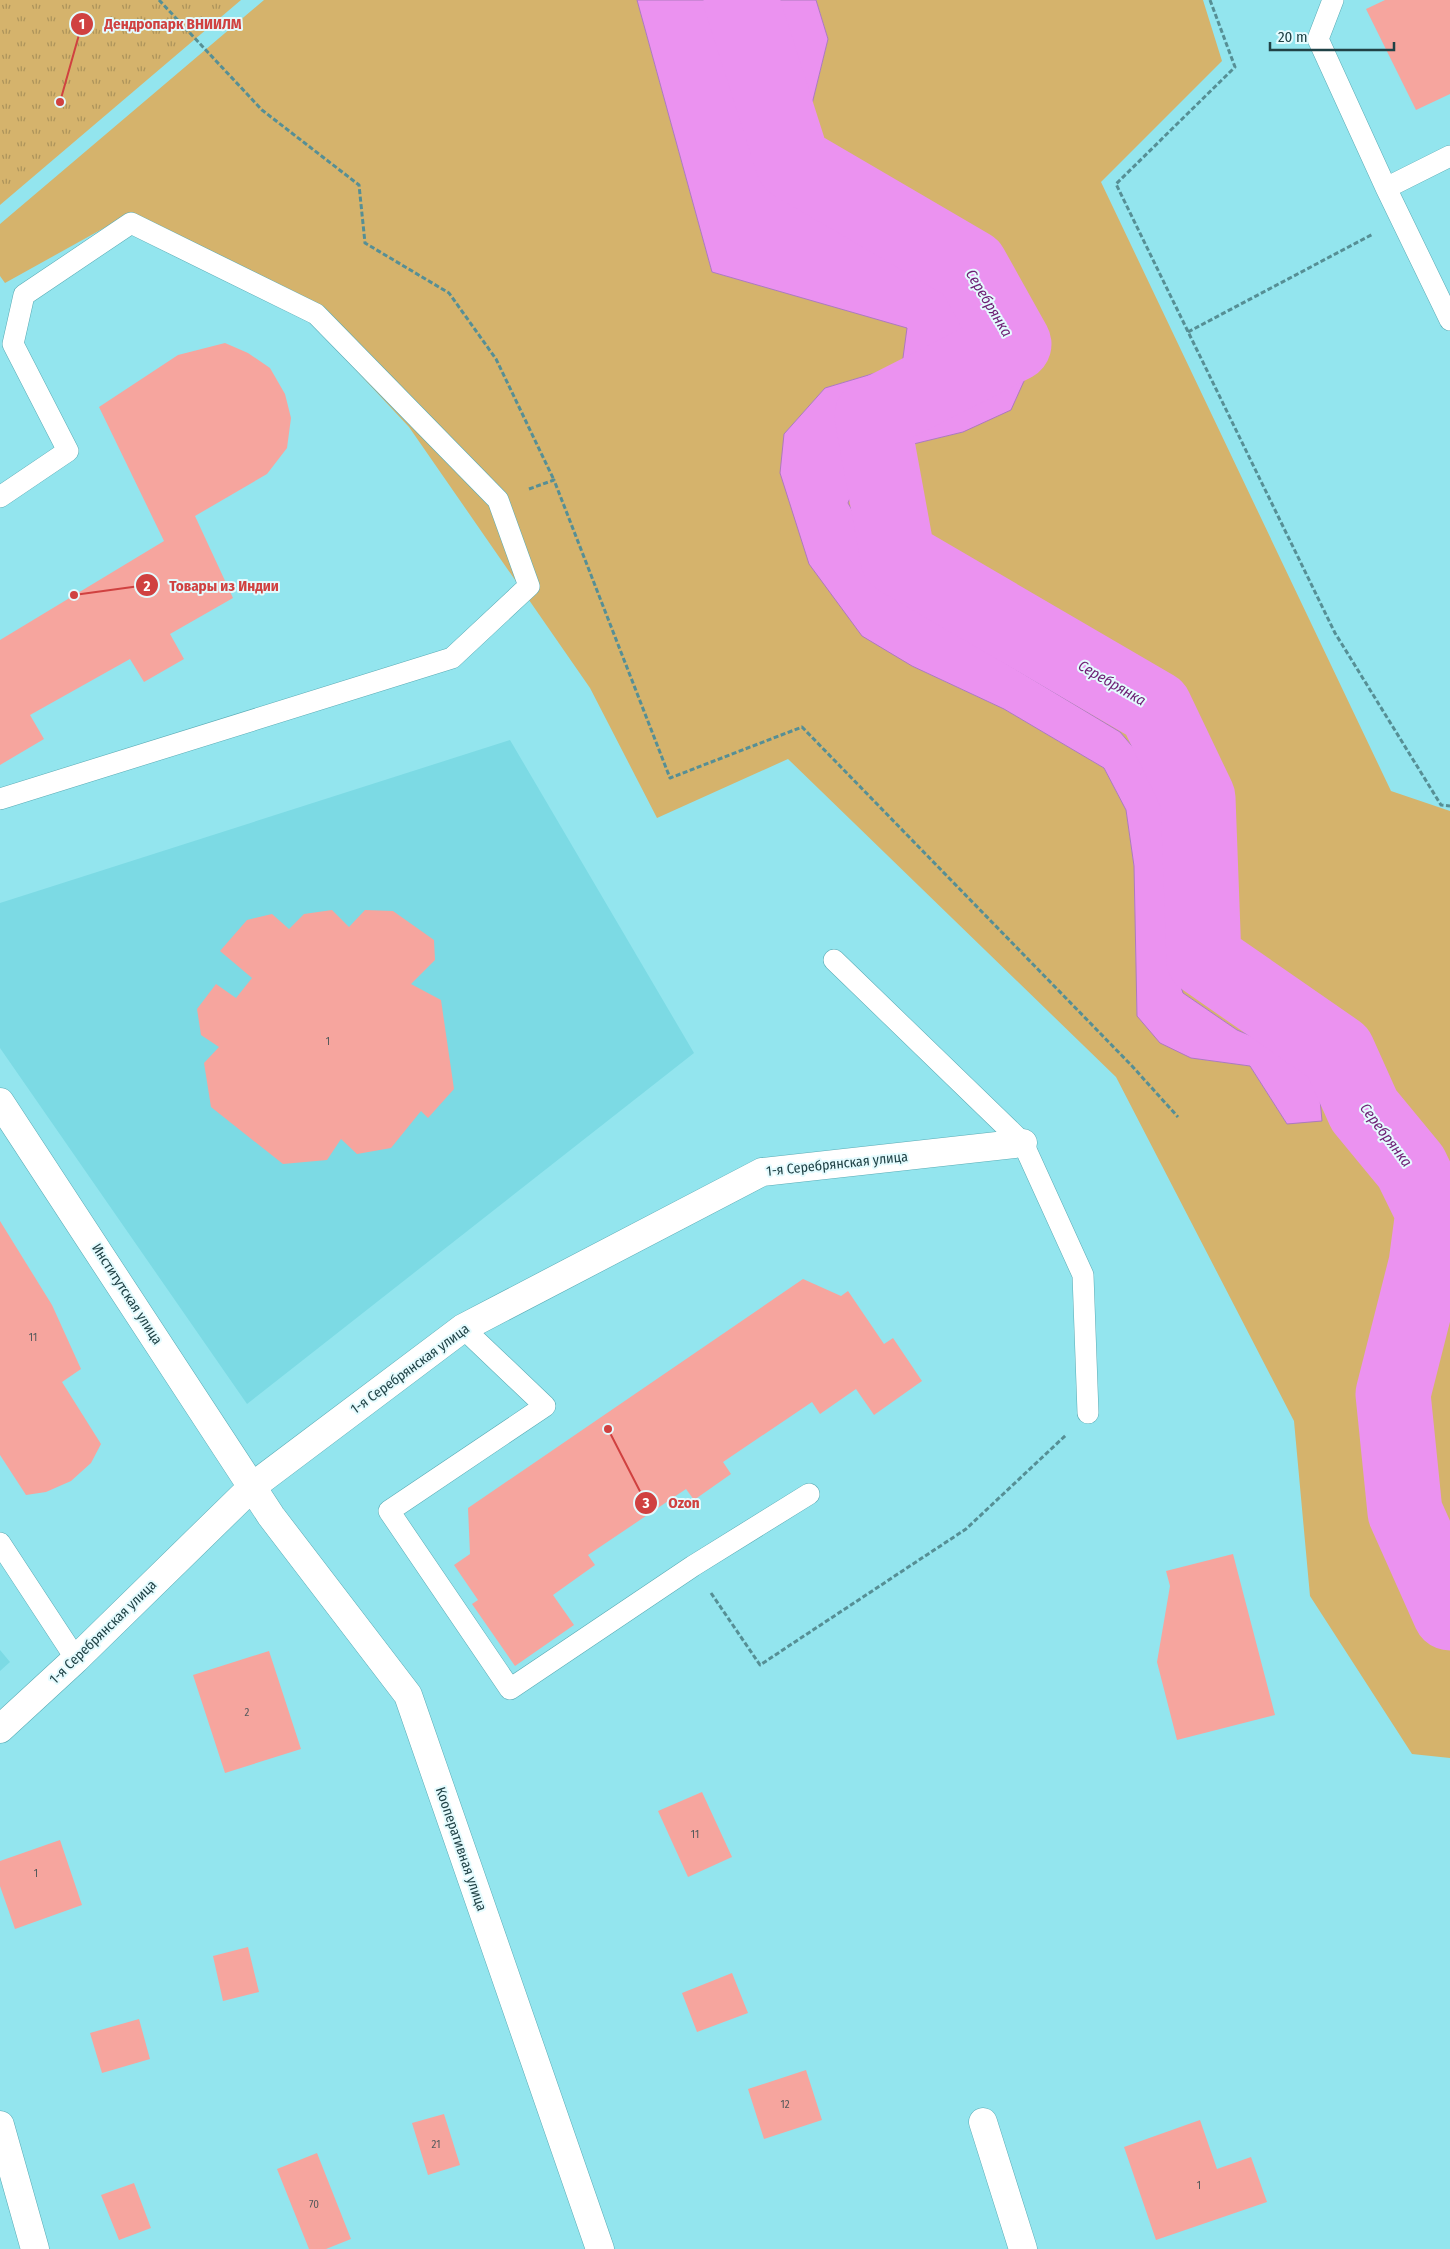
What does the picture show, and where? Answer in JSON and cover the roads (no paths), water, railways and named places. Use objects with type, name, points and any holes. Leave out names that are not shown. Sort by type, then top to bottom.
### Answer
[{"type":"street","name":"Институтская улица","points":[[0,1102],[253,1486]]},
{"type":"street","name":"1-я Серебрянская улица","points":[[0,1729],[76,1659],[253,1486],[463,1328],[762,1172],[1023,1143]]},
{"type":"street","name":"Кооперативная улица","points":[[253,1486],[271,1516],[408,1695],[600,2249]]},
{"type":"street","points":[[983,2122],[1023,2249]]},
{"type":"street","points":[[0,2125],[35,2249]]},
{"type":"lane","points":[[1334,0],[1318,39],[1386,188],[1450,320]]},
{"type":"lane","points":[[1386,188],[1450,156]]},
{"type":"lane","points":[[0,497],[68,451],[13,344],[24,295],[131,223],[316,314],[498,500],[529,586],[452,658],[0,799]]},
{"type":"lane","points":[[834,960],[1023,1143],[1083,1276],[1088,1413]]},
{"type":"lane","points":[[463,1328],[545,1406],[389,1511],[510,1688],[693,1566],[809,1494]]},
{"type":"lane","points":[[0,1543],[76,1659]]},
{"type":"water","points":[[637,0],[816,0],[828,39],[797,165],[819,209],[1002,305],[1033,361],[1011,410],[963,432],[868,455],[848,503],[874,549],[919,611],[1120,732],[1144,760],[1177,841],[1173,962],[1183,993],[1237,1030],[1309,1060],[1319,1088],[1322,1121],[1287,1124],[1250,1066],[1191,1058],[1160,1043],[1137,1016],[1134,866],[1126,810],[1104,768],[1004,709],[912,666],[862,636],[809,564],[780,473],[784,434],[825,388],[902,365],[907,328],[712,272]]},
{"type":"waterway","name":"Серебрянка","points":[[741,0],[793,163],[971,267],[1014,344],[872,416],[898,558],[1155,708],[1198,798],[1204,959],[1338,1052],[1364,1110],[1411,1167],[1433,1212],[1426,1264],[1393,1394],[1405,1512],[1450,1613]]},
{"type":"place","name":"Дендропарк ВНИИЛМ","points":[[60,102]]},
{"type":"place","name":"Товары из Индии","points":[[74,595]]},
{"type":"place","name":"Ozon","points":[[608,1429]]}]
